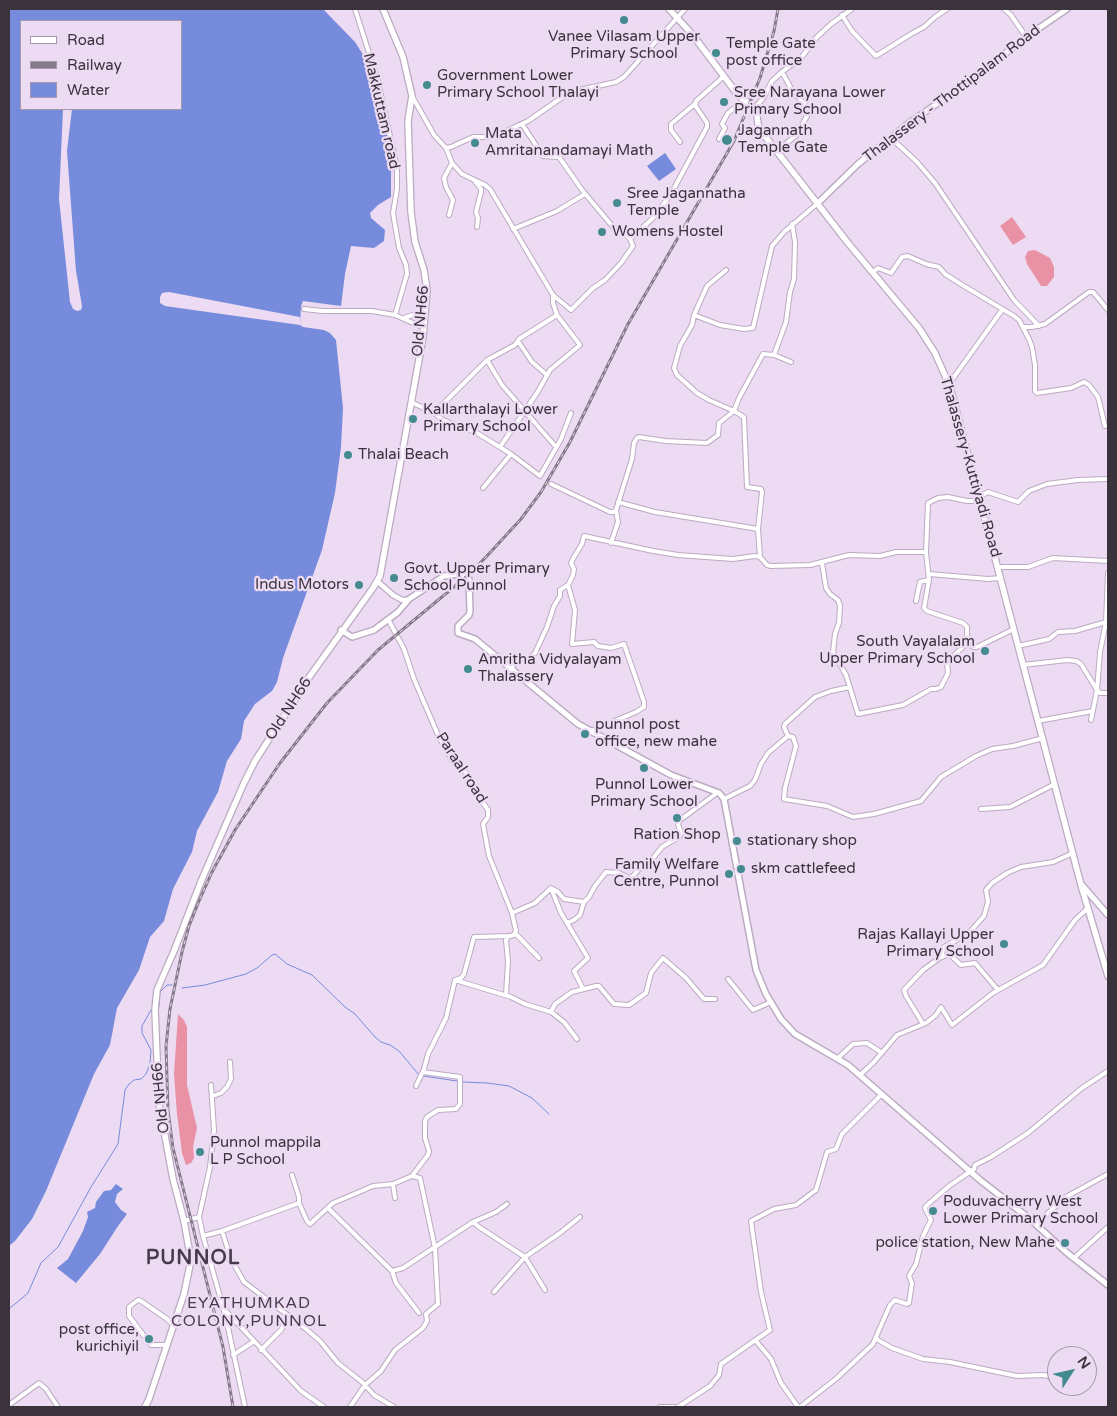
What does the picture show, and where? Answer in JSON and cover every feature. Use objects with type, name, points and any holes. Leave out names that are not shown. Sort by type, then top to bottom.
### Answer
[{"type":"main road","name":"Old NH66","points":[[145,1407],[174,1326],[184,1294],[191,1260],[184,1221],[172,1179],[159,1104],[155,1018],[156,990],[255,761],[341,630],[380,576],[423,337],[422,326],[426,290],[424,270],[415,242],[411,212],[408,121],[412,96],[402,57],[383,9]]},
{"type":"main road","points":[[670,9],[692,34],[723,77],[744,100],[755,108]]},
{"type":"main road","name":"Thalassery - Thottipalam Road","points":[[818,203],[858,164],[909,122],[973,79],[1067,9]]},
{"type":"main road","name":"Thalassery-Kuttiyadi Road","points":[[755,108],[760,129],[776,151],[919,328],[936,353],[948,384],[980,499],[1073,853],[1108,976]]},
{"type":"main road","points":[[341,630],[350,636],[356,637],[374,630],[398,612],[408,600],[444,576],[459,574],[469,579],[470,612],[458,626],[458,633],[475,639],[578,724],[670,775],[717,793],[724,799],[756,970],[781,1019],[796,1034],[838,1058],[860,1075],[971,1171],[1108,1285]]},
{"type":"main road","points":[[1082,884],[1108,915]]},
{"type":"street","name":"Makkuttam road","points":[[355,9],[379,85],[397,168],[397,189],[393,213],[399,248],[407,274],[395,315]]},
{"type":"street","points":[[446,148],[473,138],[502,133],[522,124],[564,96],[579,90],[616,82],[624,77],[685,9]]},
{"type":"street","points":[[755,108],[764,97],[772,82],[801,58],[816,38],[842,15],[852,9]]},
{"type":"street","points":[[842,15],[852,31],[876,56],[924,27],[947,9]]},
{"type":"street","points":[[1004,9],[1011,15],[1026,38]]},
{"type":"street","points":[[776,151],[797,135],[810,110],[793,92],[782,72]]},
{"type":"street","points":[[680,142],[671,130],[672,124],[723,77]]},
{"type":"street","points":[[412,96],[434,135],[446,148],[452,163],[462,174],[490,189],[553,295],[571,310],[593,288],[605,280],[621,263],[633,246],[630,239],[613,227],[585,194],[559,157],[543,156],[522,124]]},
{"type":"street","points":[[719,139],[725,128],[722,124],[728,113],[744,100]]},
{"type":"street","points":[[630,239],[653,218],[671,194],[707,127],[707,123],[696,103]]},
{"type":"street","points":[[890,138],[917,162],[935,183],[1014,300],[1039,326]]},
{"type":"street","points":[[449,215],[453,205],[444,178],[452,163]]},
{"type":"street","points":[[474,180],[481,189],[476,212],[477,228]]},
{"type":"street","points":[[513,229],[557,211],[585,194]]},
{"type":"street","points":[[694,316],[720,325],[744,330],[753,328],[772,246],[779,236],[818,203]]},
{"type":"street","points":[[774,354],[786,322],[790,292],[794,279],[795,242],[792,224]]},
{"type":"street","points":[[873,272],[878,268],[892,273],[902,257],[908,256],[926,264],[939,267],[946,274],[1014,316],[1030,339],[1035,365],[1035,390],[1037,393],[1071,388],[1084,382],[1089,385],[1098,397],[1106,426]]},
{"type":"street","points":[[726,270],[707,286],[692,325],[680,346],[675,361],[675,372],[709,400],[744,416],[747,487],[761,489],[762,492],[758,529],[760,558],[764,564],[771,566],[802,565],[822,563],[849,555],[875,556],[896,552],[926,552]]},
{"type":"street","points":[[1023,327],[1045,324],[1089,292],[1093,292],[1108,310]]},
{"type":"street","points":[[500,447],[547,375],[556,364],[580,345],[557,315],[553,303],[553,295]]},
{"type":"street","points":[[304,309],[322,311],[363,310],[395,315],[422,326]]},
{"type":"street","points":[[948,384],[1002,310]]},
{"type":"street","points":[[404,318],[424,312]]},
{"type":"street","points":[[434,413],[487,360],[515,344],[557,315]]},
{"type":"street","points":[[518,341],[532,362],[547,375]]},
{"type":"street","points":[[611,543],[618,522],[616,510],[637,438],[639,436],[664,441],[708,443],[718,435],[719,423],[734,411],[763,354],[774,354],[791,362]]},
{"type":"street","points":[[487,360],[502,385],[556,447]]},
{"type":"street","points":[[410,401],[434,413],[443,420],[477,433],[511,454],[540,476],[561,439],[570,413]]},
{"type":"street","points":[[484,488],[511,454]]},
{"type":"street","points":[[822,563],[826,588],[838,600],[840,606],[840,623],[835,634],[833,652],[846,675],[858,714],[903,705],[931,688],[936,689],[940,687],[948,673],[947,662],[966,643],[967,627],[963,623],[927,611],[924,608],[929,580],[926,552],[928,503],[938,498],[948,497],[967,501],[980,499],[988,492],[1018,502],[1029,491],[1046,484],[1078,480],[1108,480]]},
{"type":"street","points":[[551,484],[610,512],[616,510]]},
{"type":"street","points":[[618,502],[655,512],[758,529]]},
{"type":"street","points":[[512,670],[513,665],[517,662],[525,662],[535,653],[560,596],[560,590],[568,585],[573,575],[574,569],[571,563],[582,544],[584,536],[611,543],[678,555],[733,559],[755,556],[760,558]]},
{"type":"street","points":[[998,567],[1028,567],[1054,558],[1108,561]]},
{"type":"street","points":[[1091,720],[1098,690],[1100,652],[1106,622],[1108,573]]},
{"type":"street","points":[[929,574],[988,579],[1000,578]]},
{"type":"street","points":[[916,601],[920,582],[929,580]]},
{"type":"street","points":[[377,581],[393,595],[402,600],[408,600]]},
{"type":"street","points":[[568,585],[575,610],[572,644],[594,642],[605,648],[624,644],[643,698],[644,707],[629,716],[591,731]]},
{"type":"street","name":"Paraal road","points":[[388,619],[404,649],[414,679],[438,735],[452,760],[462,768],[488,810],[488,817],[483,824],[489,856],[512,913]]},
{"type":"street","points":[[1018,646],[1049,638],[1058,632],[1075,631],[1106,622]]},
{"type":"street","points":[[966,643],[974,648],[1014,629]]},
{"type":"street","points":[[1023,664],[1067,660],[1076,661],[1081,664],[1100,693],[1108,693]]},
{"type":"street","points":[[850,687],[831,691],[816,697],[785,724],[784,727],[788,736],[793,737],[796,746],[784,799],[827,806],[853,817],[864,817],[921,801],[942,777],[976,756],[992,749],[1043,738]]},
{"type":"street","points":[[1038,721],[1093,711]]},
{"type":"street","points":[[724,799],[750,786],[755,780],[761,764],[768,753],[788,736]]},
{"type":"street","points":[[981,809],[1010,807],[1055,784]]},
{"type":"street","points":[[567,923],[580,916],[584,902],[606,872],[619,873],[629,878],[632,877],[662,847],[679,836],[681,833],[678,824],[680,820],[717,793]]},
{"type":"street","points":[[940,958],[944,947],[969,932],[984,916],[988,902],[986,890],[992,883],[1007,873],[1020,868],[1053,862],[1073,853]]},
{"type":"street","points":[[539,958],[515,933],[512,913],[535,904],[551,888]]},
{"type":"street","points":[[551,888],[564,899],[584,902]]},
{"type":"street","points":[[551,888],[561,913],[588,958],[574,971],[583,989]]},
{"type":"street","points":[[860,1075],[882,1054],[897,1035],[923,1024],[936,1015],[941,1007],[952,1026],[998,990],[1043,966],[1076,920],[1088,908]]},
{"type":"street","points":[[506,995],[508,961],[506,940],[515,933]]},
{"type":"street","points":[[455,980],[461,978],[464,974],[474,937],[510,936]]},
{"type":"street","points":[[923,1024],[904,990],[922,970],[940,958],[949,954],[961,964],[976,963],[998,990]]},
{"type":"street","points":[[551,1012],[555,1004],[564,996],[572,992],[599,986],[614,1004],[629,1005],[646,993],[651,973],[663,958],[686,978],[704,1000],[715,999]]},
{"type":"street","points":[[728,979],[753,1010],[771,1002]]},
{"type":"street","points":[[455,980],[506,995],[525,1004],[551,1012],[564,1022],[577,1039]]},
{"type":"street","points":[[416,1086],[428,1054],[446,1018],[455,980]]},
{"type":"street","points":[[838,1058],[852,1044],[867,1044],[882,1054]]},
{"type":"street","points":[[212,1096],[221,1093],[227,1087],[231,1079],[230,1062]]},
{"type":"street","points":[[756,1341],[771,1359],[781,1383],[799,1407],[838,1378],[873,1344],[890,1305],[895,1300],[909,1303],[912,1283],[908,1276],[916,1264],[923,1236],[931,1220],[925,1208],[926,1206],[974,1169],[976,1165],[991,1158],[1028,1133],[1082,1088],[1108,1071]]},
{"type":"street","points":[[292,1174],[299,1202],[308,1224],[333,1203],[374,1186],[393,1184],[412,1176],[428,1155],[429,1151],[425,1138],[425,1121],[427,1117],[438,1110],[456,1110],[460,1104],[460,1077],[421,1074]]},
{"type":"street","points":[[211,1085],[214,1130],[212,1155],[199,1217],[202,1236],[223,1309],[245,1407]]},
{"type":"street","points":[[678,1407],[710,1386],[720,1375],[721,1364],[770,1330],[761,1292],[751,1221],[774,1210],[796,1205],[816,1190],[827,1152],[836,1149],[842,1134],[882,1094]]},
{"type":"street","points":[[1036,1224],[1066,1197],[1108,1174]]},
{"type":"street","points":[[350,1407],[365,1385],[381,1371],[395,1350],[423,1328],[427,1321],[426,1314],[438,1304],[434,1248],[422,1182],[420,1178],[412,1176]]},
{"type":"street","points":[[393,1184],[396,1198]]},
{"type":"street","points":[[202,1236],[222,1231],[299,1202]]},
{"type":"street","points":[[392,1271],[403,1268],[473,1222],[496,1212],[507,1204]]},
{"type":"street","points":[[328,1208],[392,1271],[396,1283],[419,1313]]},
{"type":"street","points":[[184,1221],[199,1217]]},
{"type":"street","points":[[494,1292],[525,1257],[580,1217]]},
{"type":"street","points":[[473,1222],[479,1228],[525,1257],[545,1290]]},
{"type":"street","points":[[1074,1258],[1108,1227]]},
{"type":"street","points":[[222,1231],[231,1259],[244,1282],[320,1341],[338,1363],[374,1395],[394,1407]]},
{"type":"street","points":[[168,1345],[151,1345],[129,1316],[129,1307],[138,1300],[141,1301],[174,1326]]},
{"type":"street","points":[[223,1309],[301,1392],[324,1407]]},
{"type":"street","points":[[261,1350],[281,1330],[289,1316]]},
{"type":"street","points":[[876,1337],[892,1348],[924,1359],[950,1362],[1017,1376],[1047,1376]]},
{"type":"street","points":[[233,1356],[253,1342]]},
{"type":"street","points":[[9,1405],[39,1382],[58,1407]]},
{"type":"street","points":[[660,1407],[674,1407]]},
{"type":"shaded area","points":[[1012,217],[1026,237],[1013,245],[1000,226]]},
{"type":"shaded area","points":[[1035,250],[1050,258],[1054,267],[1054,277],[1047,286],[1041,286],[1027,264],[1025,257],[1028,251]]},
{"type":"shaded area","points":[[178,1014],[184,1020],[187,1027],[187,1085],[197,1128],[193,1147],[194,1158],[191,1163],[186,1165],[182,1153],[174,1074]]},
{"type":"water","points":[[9,9],[323,9],[355,42],[367,61],[387,135],[391,165],[391,197],[378,205],[370,213],[371,218],[385,230],[384,241],[374,248],[351,246],[341,306],[303,301],[301,306],[300,325],[324,330],[330,333],[336,340],[343,408],[341,447],[335,493],[322,550],[283,658],[277,682],[272,691],[255,704],[244,721],[241,739],[227,761],[218,792],[197,831],[192,852],[173,889],[164,921],[150,937],[139,970],[117,1008],[110,1045],[94,1074],[46,1191],[32,1219],[9,1246]]},
{"type":"water","points":[[665,153],[676,169],[659,181],[647,166]]},
{"type":"water","points":[[116,1184],[123,1189],[117,1194],[115,1202],[127,1214],[100,1254],[76,1283],[57,1268],[68,1259],[83,1231],[88,1217],[87,1212],[95,1208],[96,1202],[104,1191],[111,1190]]},
{"type":"pier","points":[[63,110],[72,110],[67,151],[76,271],[82,306],[81,310],[77,311],[73,309],[70,302],[59,199]]},
{"type":"pier","points":[[169,292],[300,317],[300,325],[165,306],[160,303],[160,297],[162,293]]},
{"type":"waterway","points":[[182,988],[205,985],[246,974],[275,954],[287,964],[312,975],[345,1007],[355,1014],[375,1037],[399,1051],[419,1075]]},
{"type":"waterway","points":[[159,1006],[160,992],[167,985],[172,985]]},
{"type":"waterway","points":[[9,1309],[28,1293],[41,1263],[58,1247],[91,1187],[118,1144],[125,1090],[134,1080],[141,1079],[146,1074],[150,1064],[151,1050],[142,1033],[142,1026],[151,1010]]},
{"type":"waterway","points":[[423,1076],[457,1081]]},
{"type":"waterway","points":[[463,1082],[509,1086],[532,1098],[549,1114]]},
{"type":"railway","points":[[233,1407],[223,1347],[173,1148],[168,1111],[166,1046],[170,1009],[189,926],[212,872],[235,830],[280,763],[327,703],[378,650],[466,577],[521,519],[541,492],[570,442],[628,324],[734,141],[760,78],[774,31],[778,9]]},
{"type":"place","name":"Vanee Vilasam Upper Primary School","points":[[624,20]]},
{"type":"place","name":"Temple Gate post office","points":[[716,53]]},
{"type":"place","name":"Government Lower Primary School Thalayi","points":[[427,85]]},
{"type":"place","name":"Sree Narayana Lower Primary School","points":[[724,102]]},
{"type":"place","name":"Jagannath Temple Gate","points":[[727,140]]},
{"type":"place","name":"Mata Amritanandamayi Math","points":[[475,143]]},
{"type":"place","name":"Sree Jagannatha Temple","points":[[617,203]]},
{"type":"place","name":"Womens Hostel","points":[[602,232]]},
{"type":"place","name":"Kallarthalayi Lower Primary School","points":[[413,419]]},
{"type":"place","name":"Thalai Beach","points":[[348,455]]},
{"type":"place","name":"Govt. Upper Primary School Punnol","points":[[394,578]]},
{"type":"place","name":"Indus Motors","points":[[359,585]]},
{"type":"place","name":"South Vayalalam Upper Primary School","points":[[985,651]]},
{"type":"place","name":"Amritha Vidyalayam Thalassery","points":[[468,669]]},
{"type":"place","name":"punnol post office, new mahe","points":[[585,734]]},
{"type":"place","name":"Punnol Lower Primary School","points":[[644,768]]},
{"type":"place","name":"Ration Shop","points":[[677,818]]},
{"type":"place","name":"stationary shop","points":[[737,841]]},
{"type":"place","name":"skm cattlefeed","points":[[741,869]]},
{"type":"place","name":"Family Welfare Centre, Punnol","points":[[729,874]]},
{"type":"place","name":"Rajas Kallayi Upper Primary School","points":[[1004,944]]},
{"type":"place","name":"Punnol mappila L P School","points":[[200,1152]]},
{"type":"place","name":"Poduvacherry West Lower Primary School","points":[[933,1211]]},
{"type":"place","name":"police station, New Mahe","points":[[1065,1243]]},
{"type":"place","name":"post office, kurichiyil","points":[[149,1339]]},
{"type":"district","name":"PUNNOL","points":[[193,1259]]},
{"type":"district","name":"EYATHUMKAD COLONY,PUNNOL","points":[[249,1313]]}]
